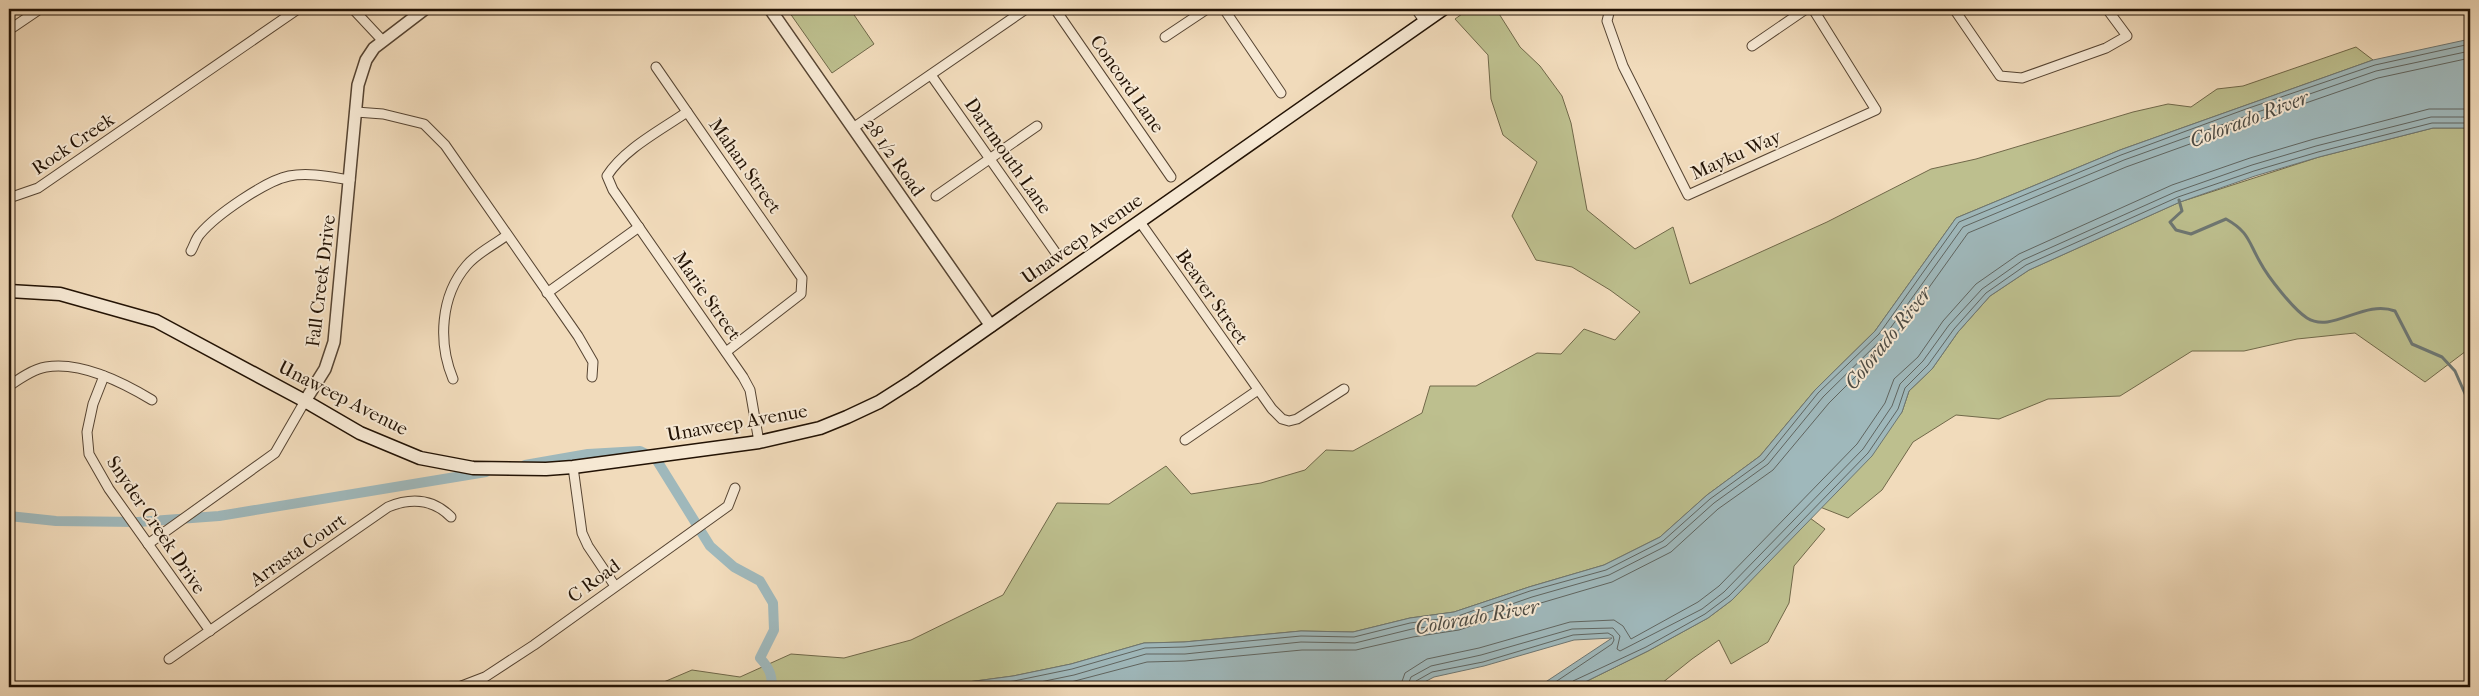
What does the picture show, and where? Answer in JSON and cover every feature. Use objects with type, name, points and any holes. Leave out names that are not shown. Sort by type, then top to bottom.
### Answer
[{"type":"main road","name":"Unaweep Avenue","points":[[9,291],[60,294],[156,321],[305,400],[360,433],[420,458],[473,468],[573,467],[759,442],[820,428],[879,402],[991,326],[1443,9]]},
{"type":"street","points":[[9,30],[40,9]]},
{"type":"street","name":"Rock Creek","points":[[9,198],[38,188],[298,9]]},
{"type":"street","points":[[353,9],[382,40]]},
{"type":"street","name":"Fall Creek Drive","points":[[148,544],[275,453],[325,369],[334,342],[358,86],[366,60],[382,40],[425,9]]},
{"type":"street","name":"28 1/2 Road","points":[[770,9],[991,326]]},
{"type":"street","points":[[853,128],[1026,9]]},
{"type":"street","name":"Concord Lane","points":[[1055,9],[1171,177]]},
{"type":"street","points":[[1165,37],[1207,9]]},
{"type":"street","points":[[1224,9],[1281,93]]},
{"type":"street","points":[[1416,9],[1424,22]]},
{"type":"street","name":"Mayku Way","points":[[1610,9],[1606,21],[1623,66],[1688,195],[1876,110],[1813,9]]},
{"type":"street","points":[[1752,46],[1806,9]]},
{"type":"street","points":[[1954,9],[2000,76],[2022,78],[2106,48],[2127,36],[2107,9]]},
{"type":"street","name":"Mahan Street","points":[[656,67],[802,278],[801,294],[726,352]]},
{"type":"street","name":"Dartmouth Lane","points":[[931,75],[1058,256]]},
{"type":"street","points":[[356,112],[383,114],[424,124],[445,145],[578,336],[593,362],[592,377]]},
{"type":"street","name":"Marie Street","points":[[687,112],[625,156],[613,166],[607,176],[639,227],[726,352],[750,390],[759,442]]},
{"type":"street","points":[[936,196],[1037,126]]},
{"type":"street","points":[[191,251],[199,235],[215,221],[252,192],[278,179],[302,175],[350,180]]},
{"type":"street","name":"Beaver Street","points":[[1140,222],[1258,390],[1278,415],[1289,421],[1297,419],[1344,389]]},
{"type":"street","points":[[547,293],[639,227]]},
{"type":"street","points":[[453,378],[444,356],[445,312],[450,290],[468,264],[507,235]]},
{"type":"street","points":[[9,386],[23,377],[46,367],[73,368],[104,376],[129,386],[152,400]]},
{"type":"street","name":"Snyder Creek Drive","points":[[104,376],[93,404],[87,432],[89,454],[109,489],[210,631]]},
{"type":"street","points":[[1184,440],[1258,390]]},
{"type":"street","points":[[573,467],[582,533],[588,546],[615,586]]},
{"type":"street","name":"C Road","points":[[459,687],[485,676],[534,645],[728,506],[735,488]]},
{"type":"street","name":"Arrasta Court","points":[[169,659],[388,507],[399,502],[424,501],[432,503],[451,517]]},
{"type":"green space","points":[[787,9],[850,9],[874,44],[832,73]]},
{"type":"green space","points":[[1469,9],[1496,9],[1520,47],[1540,66],[1562,96],[1571,123],[1587,210],[1635,249],[1673,227],[1690,284],[1827,222],[1931,169],[1976,159],[2133,112],[2168,104],[2191,107],[2217,89],[2243,86],[2356,47],[2373,60],[2120,150],[1956,218],[1875,331],[1815,390],[1760,456],[1707,495],[1660,537],[1604,565],[1454,612],[1410,618],[1353,632],[1301,631],[1184,642],[1144,643],[1071,664],[1013,676],[930,687],[652,687],[692,670],[740,677],[791,654],[844,658],[911,640],[1003,595],[1057,503],[1109,504],[1166,466],[1191,494],[1261,483],[1305,470],[1326,450],[1353,451],[1422,413],[1430,386],[1476,386],[1537,353],[1561,354],[1584,329],[1615,340],[1640,312],[1610,290],[1572,267],[1536,260],[1512,216],[1537,162],[1503,135],[1491,99],[1488,55],[1455,19]]},
{"type":"green space","points":[[2433,128],[2470,128],[2470,348],[2425,382],[2355,333],[2297,339],[2244,351],[2192,351],[2120,396],[2048,399],[1999,419],[1956,415],[1913,442],[1882,490],[1848,518],[1820,507],[1842,487],[1902,412],[1909,391],[1932,369],[1958,332],[1990,296],[2029,270],[2180,202],[2319,157]]},
{"type":"green space","points":[[1810,518],[1825,529],[1794,566],[1789,603],[1768,642],[1731,664],[1719,640],[1657,687],[1568,687],[1585,682],[1648,651],[1708,618],[1732,600]]},
{"type":"water","name":"Colorado River","points":[[2470,39],[2470,128],[2433,128],[2319,157],[2255,176],[2180,202],[2029,270],[1990,296],[1958,332],[1932,369],[1909,391],[1902,412],[1872,456],[1732,600],[1708,618],[1648,651],[1585,682],[1568,687],[1538,687],[1612,638],[1574,640],[1484,666],[1434,677],[1415,687],[930,687],[1013,676],[1071,664],[1144,643],[1184,642],[1301,631],[1353,632],[1410,618],[1454,612],[1604,565],[1660,537],[1707,495],[1760,456],[1815,390],[1875,331],[1956,218],[2120,150],[2373,60]]},
{"type":"waterway","points":[[2179,200],[2182,211],[2170,222],[2176,230],[2191,234],[2226,219],[2234,224],[2244,233],[2275,284],[2295,308],[2307,318],[2317,322],[2327,322],[2372,309],[2395,311],[2412,344],[2442,357],[2455,371],[2470,405]]},
{"type":"waterway","points":[[525,465],[588,454],[640,451],[656,459],[710,546],[734,567],[760,581],[773,603],[774,630],[760,658],[769,671],[772,687]]},
{"type":"waterway","points":[[9,516],[56,521],[138,522],[219,516],[486,472]]}]
